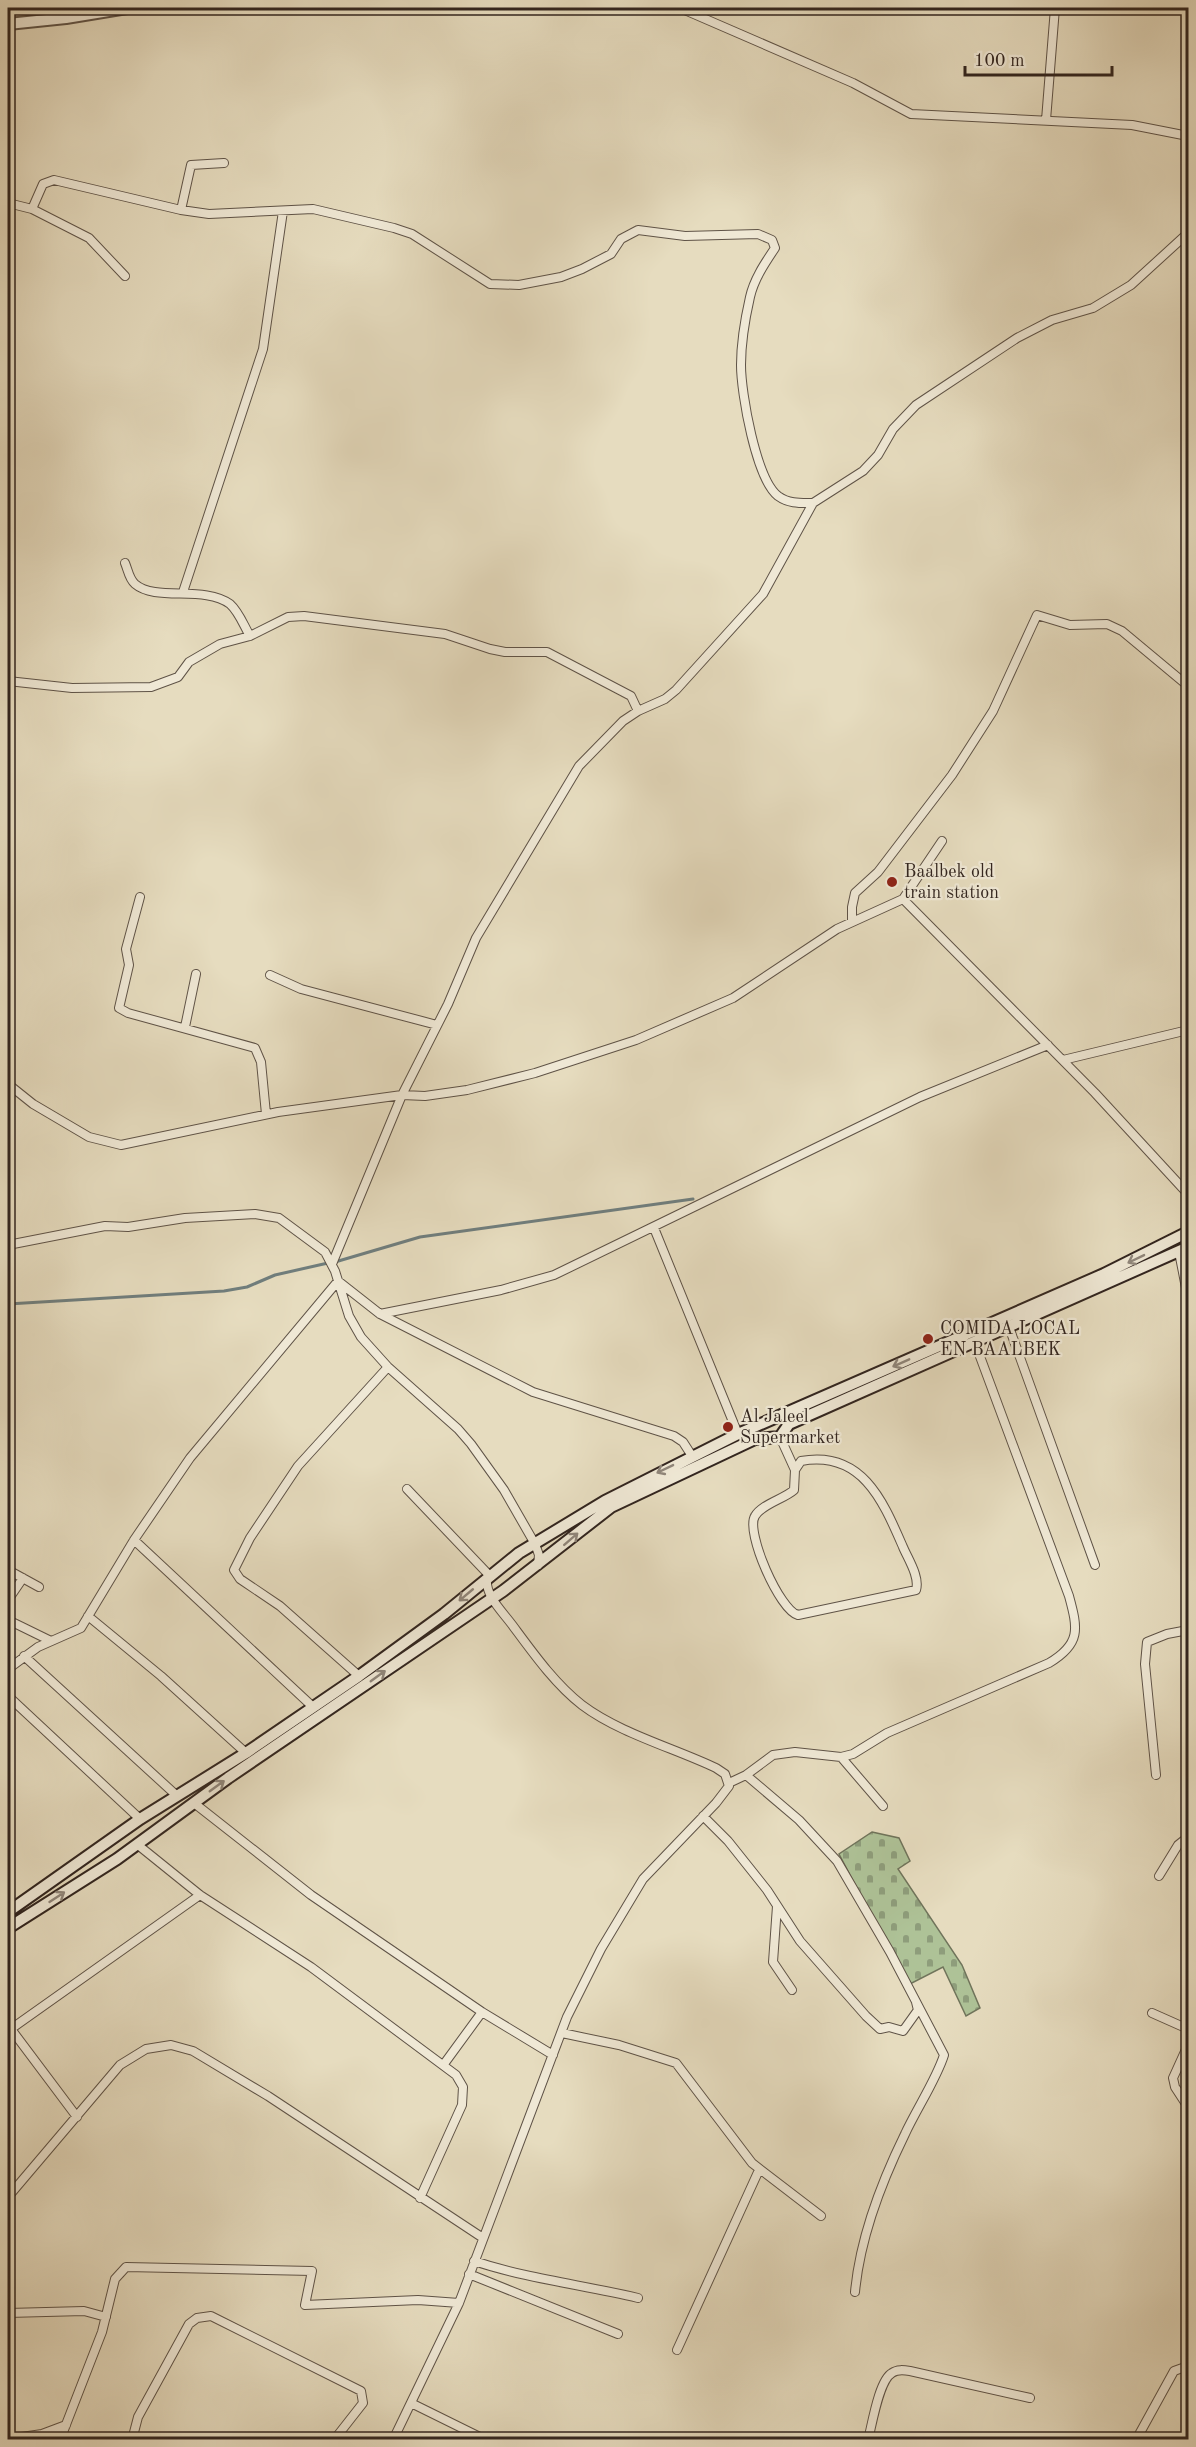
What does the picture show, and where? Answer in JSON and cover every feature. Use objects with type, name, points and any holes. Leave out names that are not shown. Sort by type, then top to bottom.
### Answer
[{"type":"main road","points":[[8,24],[127,8]]},
{"type":"main road","points":[[8,1912],[143,1816],[246,1753],[359,1676],[444,1614],[488,1576],[535,1544],[614,1496],[738,1434],[1104,1274],[1188,1232]]},
{"type":"main road","points":[[8,1928],[138,1845],[194,1803],[538,1567],[582,1529],[621,1502],[755,1439],[780,1437],[789,1424],[1184,1250]]},
{"type":"main road","points":[[143,1816],[156,1830]]},
{"type":"main road","points":[[105,1843],[117,1859]]},
{"type":"street","points":[[680,8],[853,82],[911,114],[1132,125],[1188,136]]},
{"type":"street","points":[[1046,120],[1055,8]]},
{"type":"street","points":[[181,210],[190,165],[224,163]]},
{"type":"street","points":[[32,209],[43,184],[54,180],[181,210],[209,214],[313,209],[412,234],[490,284],[501,286],[542,281],[582,270],[611,254],[621,239],[638,230],[653,230],[685,236],[758,234],[769,238],[775,248],[756,282],[741,349],[744,386],[754,446],[768,484],[786,501],[813,503]]},
{"type":"street","points":[[8,203],[32,209],[89,238],[125,276]]},
{"type":"street","points":[[183,592],[263,349],[283,211]]},
{"type":"street","points":[[332,1264],[402,1095],[476,938],[579,766],[623,721],[638,711],[665,699],[676,690],[763,594],[813,503],[863,471],[878,455],[893,429],[916,405],[1017,338],[1052,320],[1093,308],[1131,285],[1188,233]]},
{"type":"street","points":[[125,563],[133,582],[140,587],[195,593],[229,604],[250,636]]},
{"type":"street","points":[[852,922],[852,900],[855,893],[878,872],[952,775],[993,711],[1037,615],[1070,625],[1107,624],[1122,631],[1188,686]]},
{"type":"street","points":[[8,681],[63,688],[151,687],[178,677],[189,662],[205,651],[250,636],[288,617],[304,616],[446,634],[506,652],[538,650],[547,652],[631,696],[638,711]]},
{"type":"street","points":[[8,1084],[33,1104],[68,1126],[109,1144],[135,1143],[266,1114],[402,1095],[425,1096],[467,1090],[583,1059],[636,1040],[733,998],[852,922],[903,899],[942,841]]},
{"type":"street","points":[[140,897],[126,949],[129,964],[119,1008],[128,1013],[255,1048],[261,1062],[266,1114]]},
{"type":"street","points":[[903,899],[1063,1060],[1188,1194]]},
{"type":"street","points":[[185,1027],[196,974]]},
{"type":"street","points":[[270,975],[301,989],[437,1024]]},
{"type":"street","points":[[1063,1060],[1188,1030]]},
{"type":"street","points":[[380,1314],[529,1284],[572,1268],[920,1097],[1048,1045]]},
{"type":"street","points":[[8,1245],[105,1226],[128,1227],[185,1218],[255,1214],[279,1218],[325,1252],[332,1264],[356,1328],[388,1367],[458,1428],[471,1444],[504,1490],[535,1544],[539,1555],[538,1567]]},
{"type":"street","points":[[654,1228],[738,1434]]},
{"type":"street","points":[[1184,1250],[1188,1298]]},
{"type":"street","points":[[338,1281],[380,1314],[532,1392],[674,1436],[683,1442],[692,1456]]},
{"type":"street","points":[[8,1669],[24,1656],[51,1641],[78,1630],[134,1540],[190,1458],[338,1281]]},
{"type":"street","points":[[1009,1327],[1095,1565]]},
{"type":"street","points":[[729,1783],[746,1775],[767,1758],[786,1753],[841,1757],[860,1751],[882,1735],[1049,1663],[1065,1653],[1074,1638],[1077,1623],[1069,1596],[975,1343]]},
{"type":"street","points":[[359,1676],[280,1606],[240,1579],[234,1570],[250,1538],[298,1466],[388,1367]]},
{"type":"street","points":[[780,1437],[795,1470],[794,1490],[756,1514],[753,1524],[772,1582],[788,1610],[798,1615],[916,1590],[918,1584],[913,1570],[885,1505],[864,1478],[843,1466],[820,1459],[801,1461],[795,1470]]},
{"type":"street","points":[[393,2439],[459,2303],[553,2055],[592,1966],[643,1879],[726,1792],[729,1783],[725,1774],[716,1768],[604,1719],[581,1704],[544,1666],[486,1590],[488,1576],[407,1488]]},
{"type":"street","points":[[134,1540],[313,1707]]},
{"type":"street","points":[[8,1570],[39,1587]]},
{"type":"street","points":[[8,1600],[23,1578]]},
{"type":"street","points":[[88,1616],[161,1676],[246,1753]]},
{"type":"street","points":[[8,1620],[51,1641]]},
{"type":"street","points":[[1156,1775],[1145,1664],[1147,1642],[1167,1634],[1188,1630]]},
{"type":"street","points":[[24,1656],[176,1796]]},
{"type":"street","points":[[8,1696],[143,1816]]},
{"type":"street","points":[[841,1757],[883,1806]]},
{"type":"street","points":[[746,1775],[804,1825],[837,1861],[943,2051],[943,2058],[904,2136],[877,2201],[859,2261],[855,2292]]},
{"type":"street","points":[[194,1803],[311,1895],[482,2012],[553,2055]]},
{"type":"street","points":[[703,1816],[743,1859],[800,1941],[880,2029],[889,2027],[903,2031],[918,2010],[916,2000]]},
{"type":"street","points":[[1158,1876],[1178,1845],[1188,1837]]},
{"type":"street","points":[[138,1845],[200,1894],[311,1967],[444,2064],[461,2081],[464,2097],[420,2198]]},
{"type":"street","points":[[77,2117],[9,2030],[200,1894]]},
{"type":"street","points":[[777,1905],[773,1962],[792,1990]]},
{"type":"street","points":[[444,2064],[482,2012]]},
{"type":"street","points":[[1152,2013],[1188,2029]]},
{"type":"street","points":[[562,2033],[627,2047],[676,2063],[736,2146],[759,2170],[821,2216]]},
{"type":"street","points":[[8,2197],[129,2057],[146,2049],[171,2045],[193,2051],[268,2096],[483,2238]]},
{"type":"street","points":[[1188,2045],[1173,2078],[1175,2087],[1188,2107]]},
{"type":"street","points":[[677,2350],[759,2170]]},
{"type":"street","points":[[474,2261],[510,2274],[597,2288],[638,2298]]},
{"type":"street","points":[[60,2439],[106,2317],[118,2274],[132,2266],[312,2271],[305,2305],[418,2300],[459,2303]]},
{"type":"street","points":[[469,2274],[618,2334]]},
{"type":"street","points":[[8,2313],[75,2311],[106,2317]]},
{"type":"street","points":[[132,2439],[138,2417],[189,2324],[197,2318],[211,2316],[361,2391],[363,2403],[334,2439]]},
{"type":"street","points":[[1136,2439],[1174,2371],[1188,2366]]},
{"type":"street","points":[[868,2439],[884,2383],[890,2374],[896,2371],[910,2371],[1030,2398]]},
{"type":"street","points":[[411,2403],[486,2439]]},
{"type":"street","points":[[8,2439],[42,2434],[66,2425]]},
{"type":"green space","points":[[872,1832],[899,1838],[910,1861],[898,1869],[962,1965],[980,2008],[966,2016],[943,1967],[908,1985],[839,1854]]},
{"type":"waterway","points":[[335,1262],[420,1237],[693,1199]]},
{"type":"waterway","points":[[8,1304],[224,1291],[247,1287],[275,1275],[328,1263]]},
{"type":"place","name":"Baalbek old train station","points":[[892,882]]},
{"type":"place","name":"COMIDA LOCAL EN BAALBEK","points":[[928,1339]]},
{"type":"place","name":"Al Jaleel Supermarket","points":[[728,1427]]}]
